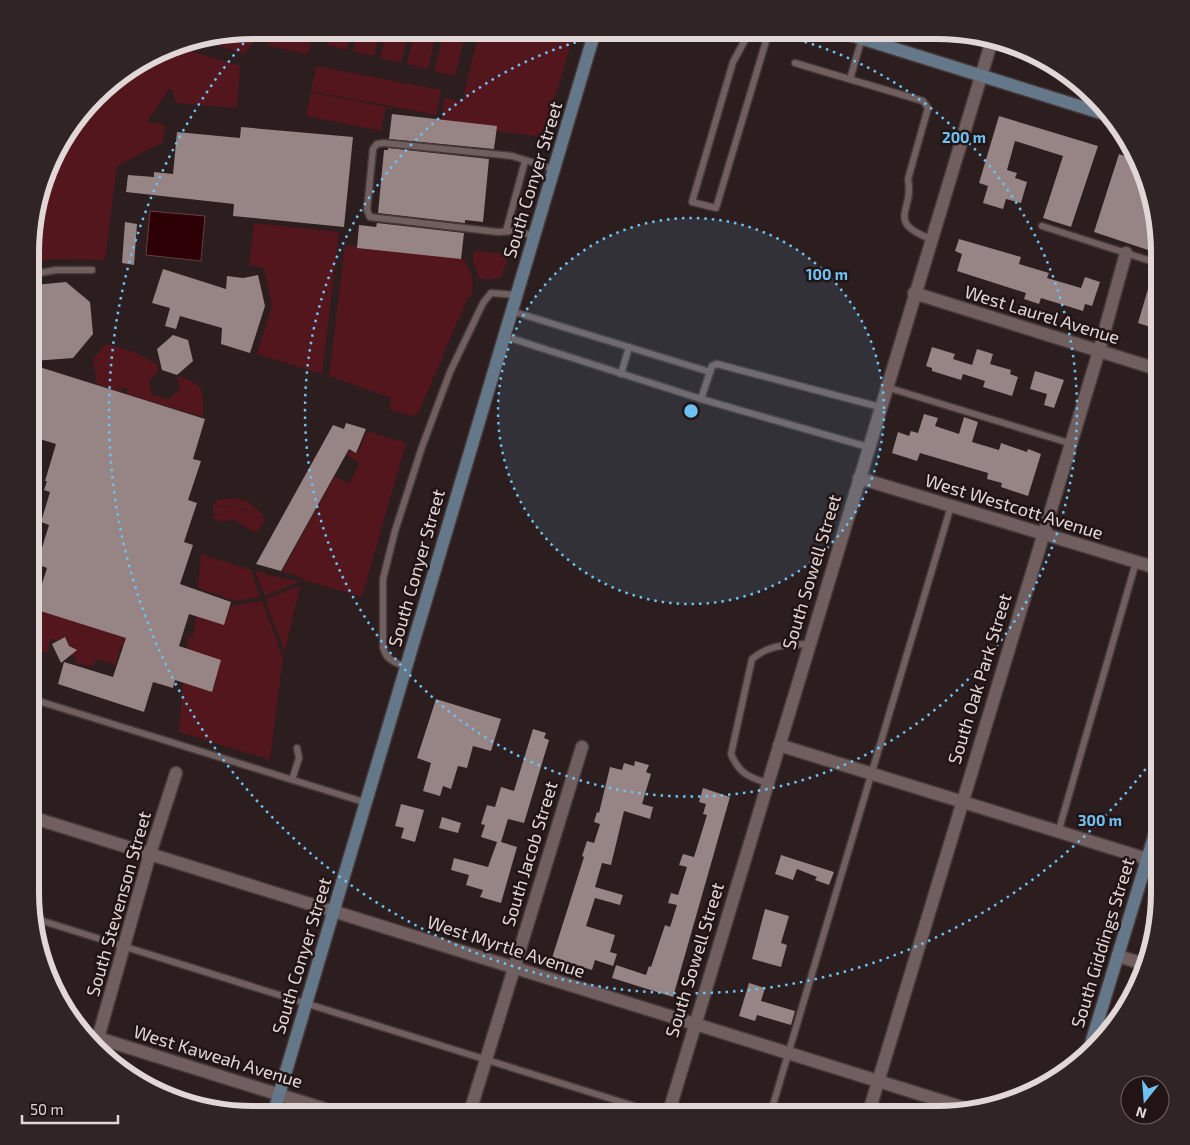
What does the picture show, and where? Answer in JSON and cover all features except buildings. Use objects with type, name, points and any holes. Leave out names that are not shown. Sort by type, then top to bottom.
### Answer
[{"type":"street","name":"South Conyer Street","points":[[275,1106],[367,803],[592,39]]},
{"type":"street","points":[[865,39],[1099,112]]},
{"type":"street","name":"South Sowell Street","points":[[670,1106],[693,1024],[990,45]]},
{"type":"street","name":"South Oak Park Street","points":[[870,1106],[1126,253]]},
{"type":"street","name":"West Laurel Avenue","points":[[914,293],[1151,367]]},
{"type":"street","name":"West Westcott Avenue","points":[[859,478],[1151,566]]},
{"type":"street","points":[[779,745],[1058,833],[1146,863]]},
{"type":"street","name":"South Jacob Street","points":[[471,1106],[582,748]]},
{"type":"street","name":"South Stevenson Street","points":[[98,1040],[150,854],[176,774]]},
{"type":"street","name":"West Myrtle Avenue","points":[[39,819],[956,1105]]},
{"type":"street","name":"South Giddings Street","points":[[1091,1041],[1151,847]]},
{"type":"street","points":[[1118,956],[1139,963]]},
{"type":"street","name":"West Kaweah Avenue","points":[[100,1043],[318,1106]]},
{"type":"lane","points":[[746,39],[733,62],[692,202],[716,208],[767,39]]},
{"type":"lane","points":[[850,79],[862,39]]},
{"type":"lane","points":[[795,62],[923,101],[928,108],[908,179],[910,188],[904,217],[907,226],[914,232],[931,239]]},
{"type":"lane","points":[[534,236],[515,230],[506,231],[370,217],[367,210],[373,149],[377,144],[384,143],[512,156],[554,169]]},
{"type":"lane","points":[[506,231],[524,161]]},
{"type":"lane","points":[[1042,226],[1151,261]]},
{"type":"lane","points":[[39,273],[56,270],[92,270]]},
{"type":"lane","points":[[406,667],[389,660],[384,655],[383,647],[383,579],[395,531],[422,447],[450,372],[483,303],[491,293],[516,295]]},
{"type":"lane","points":[[511,311],[710,372]]},
{"type":"lane","points":[[504,336],[701,399],[868,447]]},
{"type":"lane","points":[[621,374],[629,348]]},
{"type":"lane","points":[[701,399],[712,366],[727,366],[880,407]]},
{"type":"lane","points":[[886,387],[1069,443]]},
{"type":"lane","points":[[772,1106],[950,506]]},
{"type":"lane","points":[[1058,833],[1136,562]]},
{"type":"lane","points":[[767,783],[754,779],[737,769],[731,754],[752,659],[764,649],[785,644],[809,644]]},
{"type":"lane","points":[[39,701],[367,803]]},
{"type":"lane","points":[[292,780],[299,758],[297,748]]},
{"type":"lane","points":[[1146,863],[1151,866]]},
{"type":"lane","points":[[41,921],[637,1106]]},
{"type":"shaded area","points":[[238,39],[256,39],[244,54],[211,43]]},
{"type":"shaded area","points":[[270,39],[312,39],[308,54],[268,46]]},
{"type":"shaded area","points":[[328,39],[350,39],[347,50],[327,45]]},
{"type":"shaded area","points":[[356,39],[379,39],[374,56],[353,51]]},
{"type":"shaded area","points":[[385,39],[407,39],[401,63],[380,58]]},
{"type":"shaded area","points":[[413,39],[435,39],[428,69],[407,64]]},
{"type":"shaded area","points":[[442,39],[464,39],[455,76],[434,71]]},
{"type":"shaded area","points":[[477,39],[573,39],[543,137],[442,124],[444,98],[462,102]]},
{"type":"shaded area","points":[[186,50],[240,66],[237,108],[176,103],[172,89],[169,89],[147,122],[165,125],[163,142],[117,166],[105,260],[48,259],[39,264],[39,238],[50,184],[67,146],[83,122],[101,101],[145,67]]},
{"type":"shaded area","points":[[316,66],[441,90],[436,115],[311,91]]},
{"type":"shaded area","points":[[311,92],[386,107],[381,131],[306,116]]},
{"type":"shaded area","points":[[150,211],[205,216],[201,261],[146,255]]},
{"type":"shaded area","points":[[254,223],[339,232],[322,374],[257,354],[272,306],[264,268],[249,265]]},
{"type":"shaded area","points":[[345,245],[462,258],[470,271],[473,281],[471,297],[468,297],[418,414],[411,416],[389,409],[391,398],[329,376]]},
{"type":"shaded area","points":[[474,251],[509,254],[501,277],[488,280],[479,278],[473,261]]},
{"type":"shaded area","points":[[106,344],[135,352],[157,364],[159,370],[149,381],[152,395],[169,399],[180,390],[177,376],[197,385],[202,394],[203,417],[127,394],[128,389],[123,387],[121,392],[97,384],[93,359]]},
{"type":"shaded area","points":[[367,431],[406,443],[362,597],[303,580],[303,578],[282,571],[335,476],[349,484],[360,463],[347,455],[349,450],[358,453]]},
{"type":"shaded area","points":[[236,498],[248,502],[264,515],[262,518],[265,521],[256,533],[234,520],[218,522],[217,519],[214,519],[213,516],[223,515],[213,515],[213,508],[232,506],[213,507],[213,504],[217,503],[217,500]]},
{"type":"shaded area","points":[[201,554],[251,570],[260,597],[236,601],[198,588]]},
{"type":"shaded area","points":[[255,571],[299,582],[265,596]]},
{"type":"shaded area","points":[[300,586],[285,651],[266,603],[268,598]]},
{"type":"shaded area","points":[[262,601],[283,658],[270,760],[179,732],[183,682],[212,692],[216,679],[190,670],[217,673],[221,660],[187,649],[188,636],[193,637],[196,616],[224,625],[231,606]]},
{"type":"shaded area","points":[[39,610],[182,655],[181,665],[121,646],[116,665],[96,659],[93,667],[76,663],[77,658],[71,656],[74,649],[69,646],[65,637],[57,641],[51,638],[47,653],[39,650]]}]
